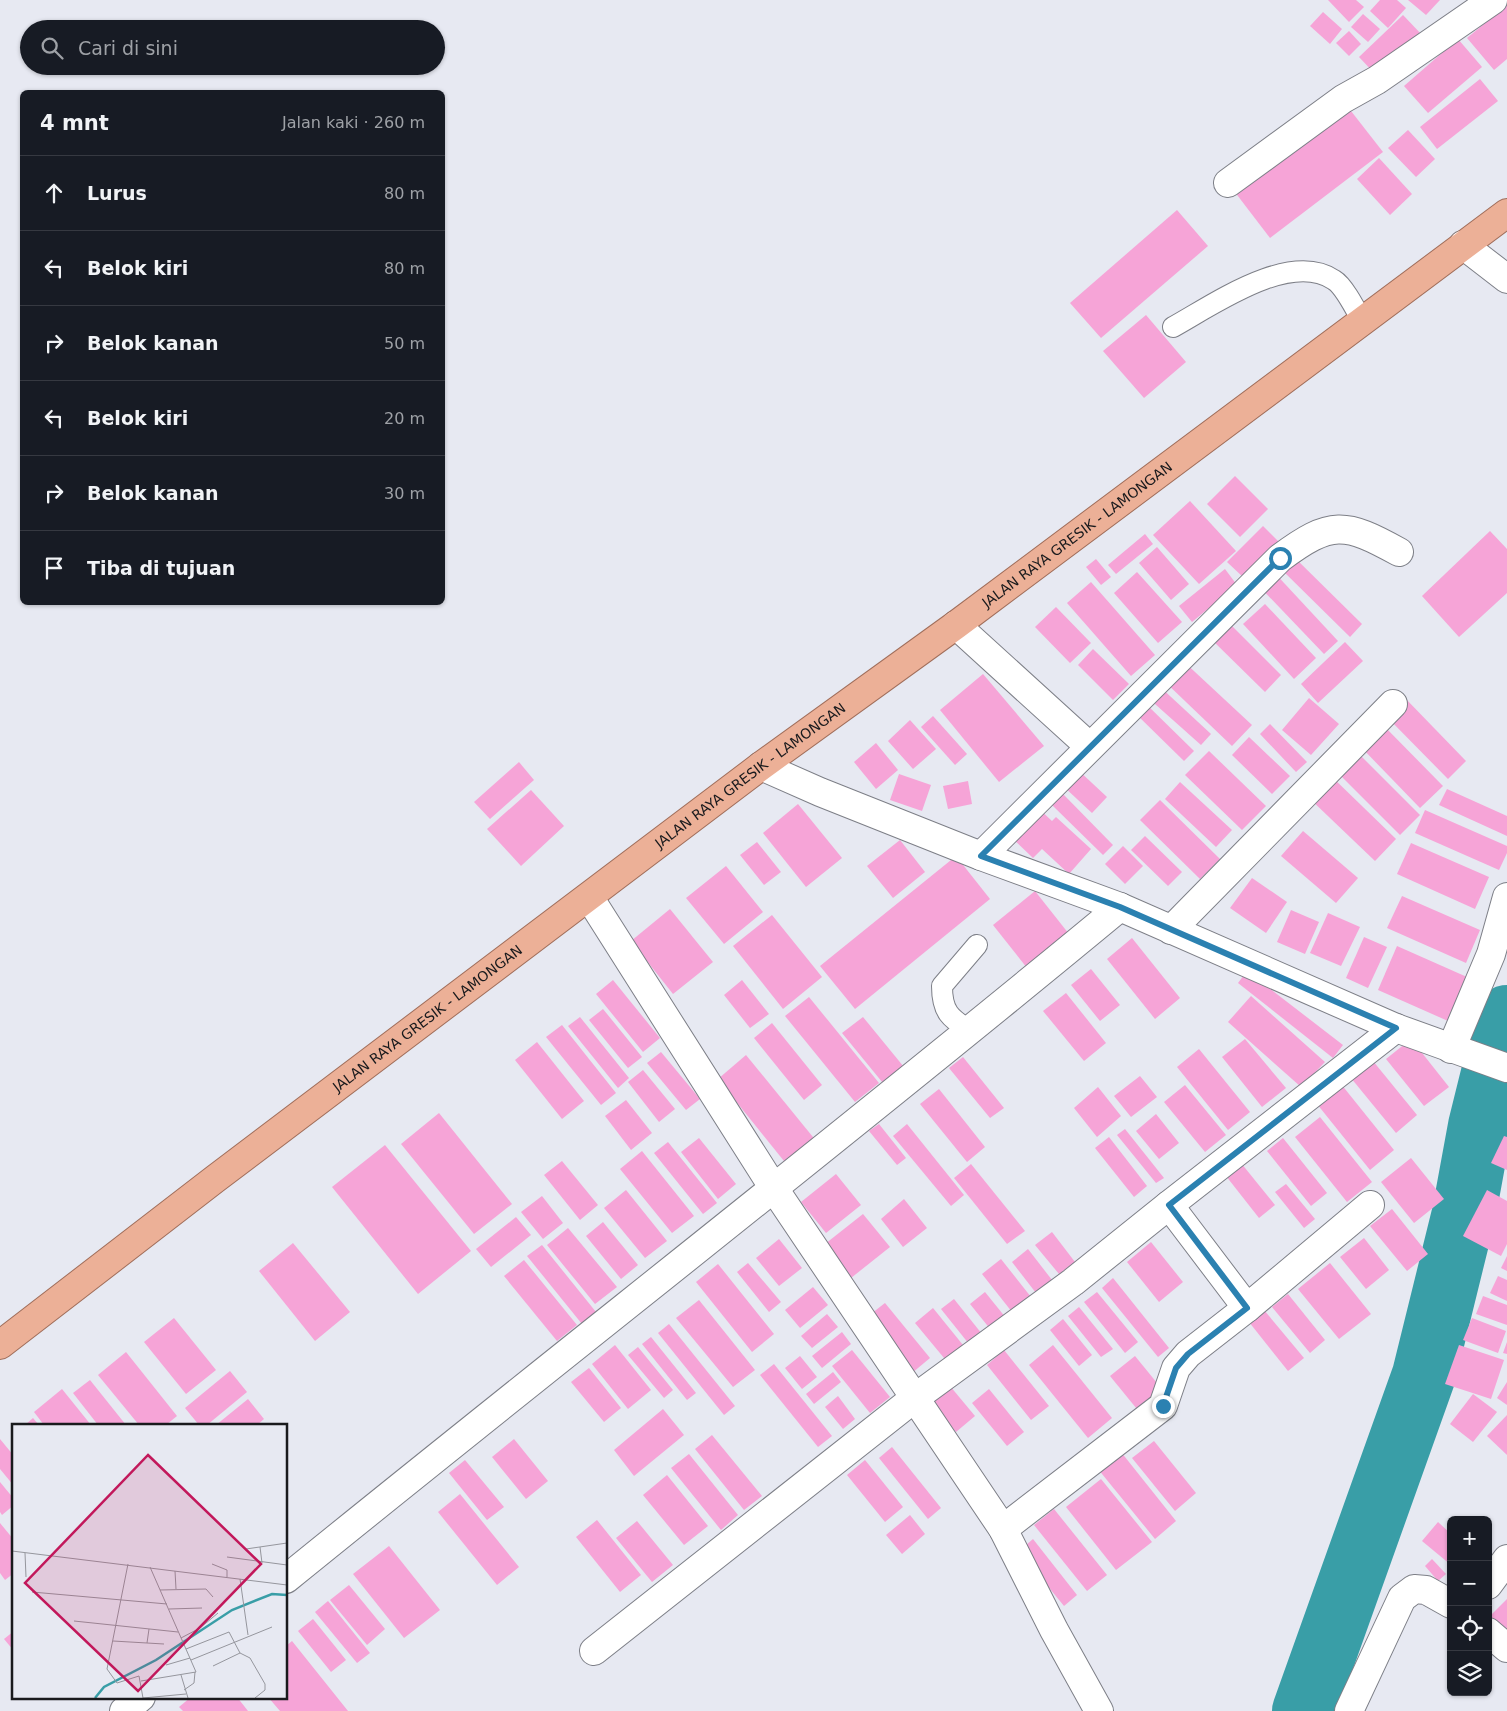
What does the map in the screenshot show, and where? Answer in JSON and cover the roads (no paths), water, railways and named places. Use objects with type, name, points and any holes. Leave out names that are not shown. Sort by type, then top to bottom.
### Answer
[{"type":"highway","name":"JALAN RAYA GRESIK - LAMONGAN","points":[[0,1345],[761,766],[956,625],[1507,213]]},
{"type":"street","points":[[1228,183],[1342,99],[1377,80],[1493,0]]},
{"type":"street","points":[[1463,245],[1507,279]]},
{"type":"street","points":[[981,856],[1089,746],[1280,558],[1297,545],[1329,531],[1343,528],[1366,534],[1399,552]]},
{"type":"street","points":[[956,625],[1089,746]]},
{"type":"street","points":[[1171,930],[1393,704]]},
{"type":"street","points":[[761,766],[820,792],[981,856],[1120,907],[1396,1028],[1507,1068]]},
{"type":"street","points":[[589,896],[773,1187],[1003,1529],[1054,1630],[1099,1711]]},
{"type":"street","points":[[1461,1052],[1507,897]]},
{"type":"street","points":[[288,1577],[773,1187],[970,1032],[1120,907]]},
{"type":"street","points":[[594,1651],[916,1397],[1073,1282],[1396,1028]]},
{"type":"street","points":[[1169,1205],[1247,1308]]},
{"type":"street","points":[[1003,1529],[1163,1406],[1176,1368],[1188,1354],[1247,1308],[1370,1205]]},
{"type":"street","points":[[1492,1580],[1507,1559]]},
{"type":"street","points":[[1349,1711],[1402,1598],[1414,1589],[1426,1590],[1447,1602]]},
{"type":"street","points":[[1492,1635],[1507,1648]]},
{"type":"street","points":[[124,1711],[140,1698]]},
{"type":"lane","points":[[1173,327],[1253,283],[1285,273],[1318,271],[1336,281],[1362,321]]},
{"type":"lane","points":[[970,1032],[950,1018],[942,999],[942,986],[977,945]]},
{"type":"waterway","points":[[1304,1711],[1424,1375],[1464,1213],[1480,1126],[1507,1017]]}]
